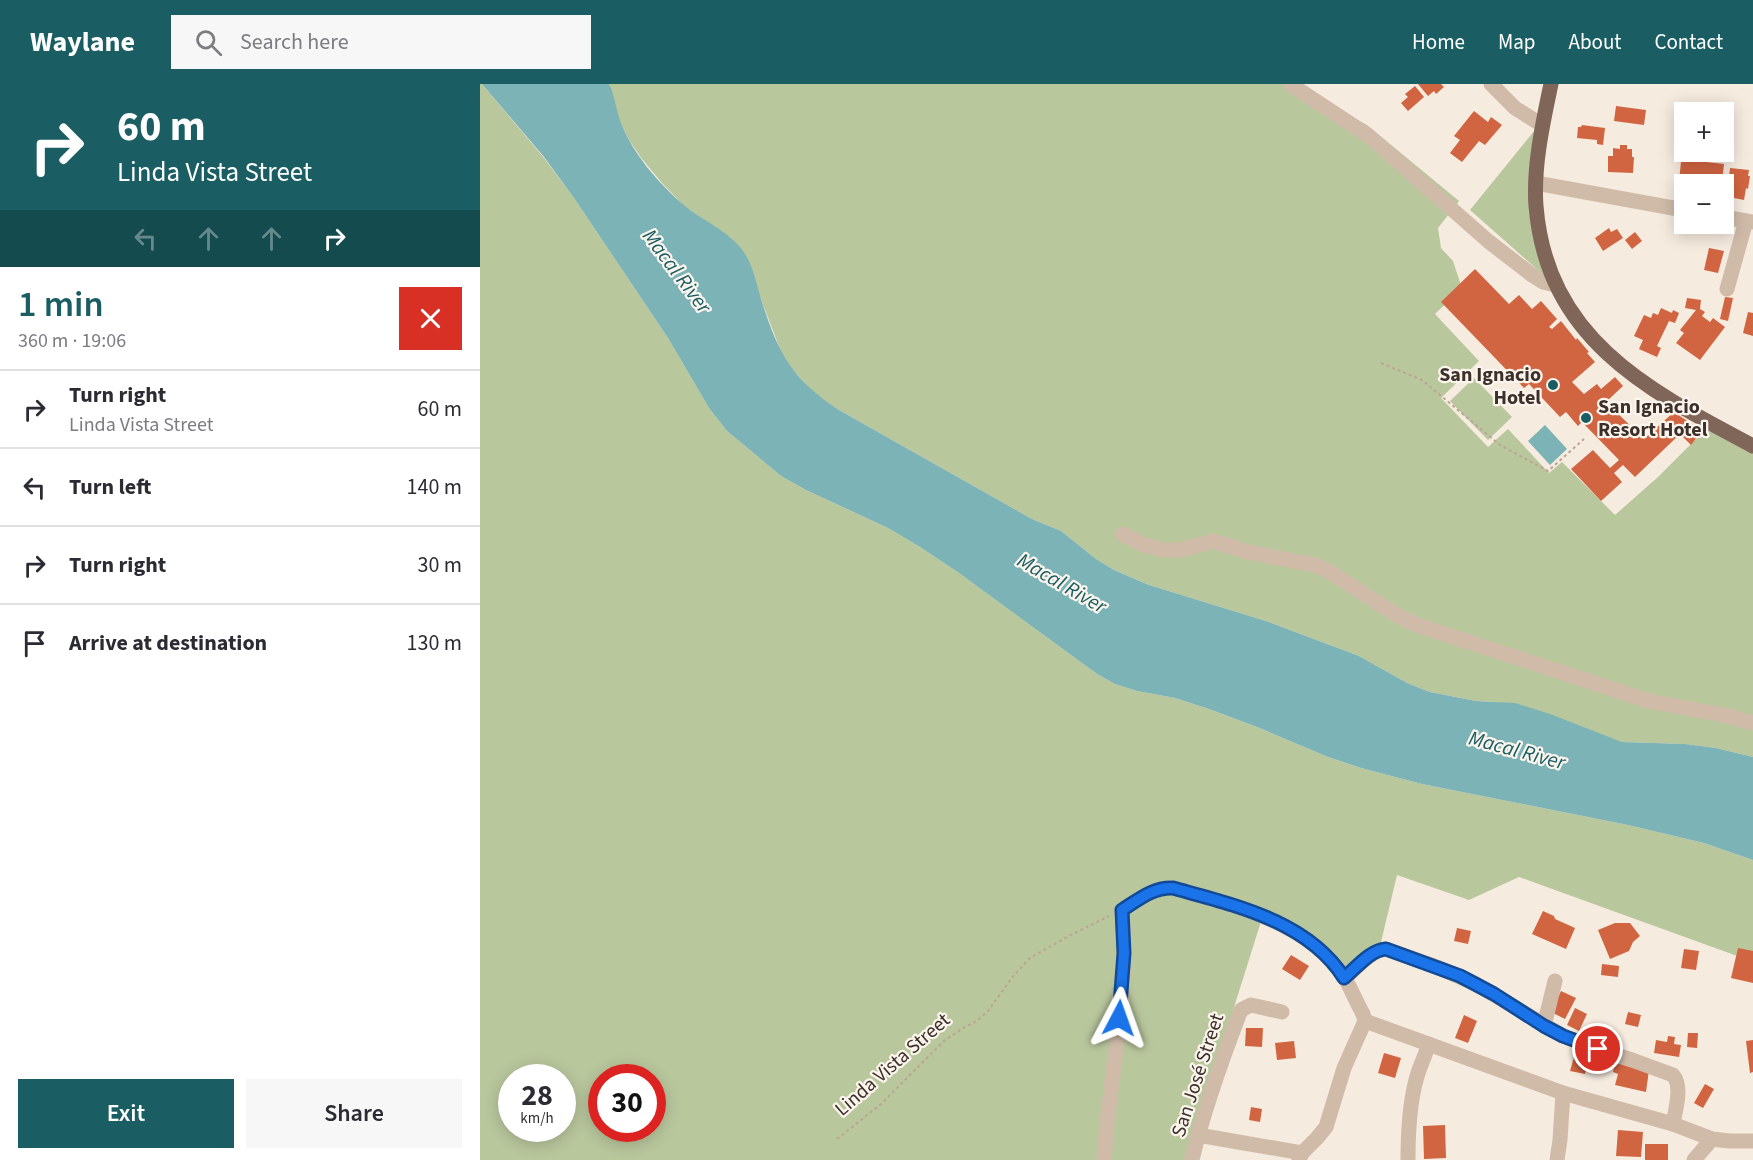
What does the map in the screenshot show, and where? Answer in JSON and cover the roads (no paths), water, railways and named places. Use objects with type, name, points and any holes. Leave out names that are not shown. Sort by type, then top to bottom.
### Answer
[{"type":"main road","points":[[1551,84],[1542,125],[1536,204],[1539,227],[1555,285],[1587,334],[1615,361],[1678,405],[1753,446]]},
{"type":"street","points":[[1290,84],[1370,136],[1488,241],[1532,276],[1555,285]]},
{"type":"street","points":[[1491,84],[1515,108],[1542,125]]},
{"type":"street","points":[[1536,183],[1674,208]]},
{"type":"street","points":[[1727,289],[1750,222],[1734,219]]},
{"type":"street","points":[[1123,534],[1142,544],[1163,550],[1181,550],[1213,541],[1248,552],[1315,565],[1417,625],[1649,701],[1753,723]]},
{"type":"street","points":[[1104,1160],[1124,953],[1122,910],[1145,896],[1165,888],[1173,888],[1223,902],[1259,914],[1289,929],[1326,955],[1337,966],[1365,1021],[1344,1068],[1326,1127],[1300,1156],[1198,1135]]},
{"type":"street","points":[[1344,978],[1378,949],[1386,949],[1476,984],[1563,1036],[1673,1075],[1678,1087],[1673,1124]]},
{"type":"street","points":[[1544,1026],[1555,981]]},
{"type":"street","name":"San José Street","points":[[1192,1160],[1222,1060],[1241,1010],[1251,1005],[1282,1012]]},
{"type":"street","points":[[1365,1021],[1563,1093],[1673,1124],[1712,1139],[1753,1141]]},
{"type":"street","points":[[1408,1160],[1410,1114],[1414,1090],[1429,1044]]},
{"type":"street","points":[[1557,1160],[1563,1093]]},
{"type":"street","points":[[1694,1160],[1712,1139]]},
{"type":"water","name":"Macal River","points":[[482,84],[609,84],[621,123],[632,146],[656,178],[675,197],[731,238],[743,251],[752,269],[781,351],[798,376],[839,410],[1032,519],[1061,531],[1096,559],[1114,570],[1149,585],[1269,622],[1359,656],[1407,683],[1430,692],[1476,701],[1515,703],[1622,742],[1685,744],[1716,748],[1753,757],[1753,860],[1704,843],[1628,825],[1422,784],[1361,768],[1209,709],[1175,698],[1137,691],[1115,684],[1097,674],[920,547],[888,528],[781,476],[727,431],[709,408],[668,338],[574,198],[544,157]]},
{"type":"water","points":[[1545,425],[1567,449],[1550,465],[1528,441]]},
{"type":"place","name":"San Ignacio Hotel","points":[[1553,385]]},
{"type":"place","name":"San Ignacio Resort Hotel","points":[[1586,418]]}]
